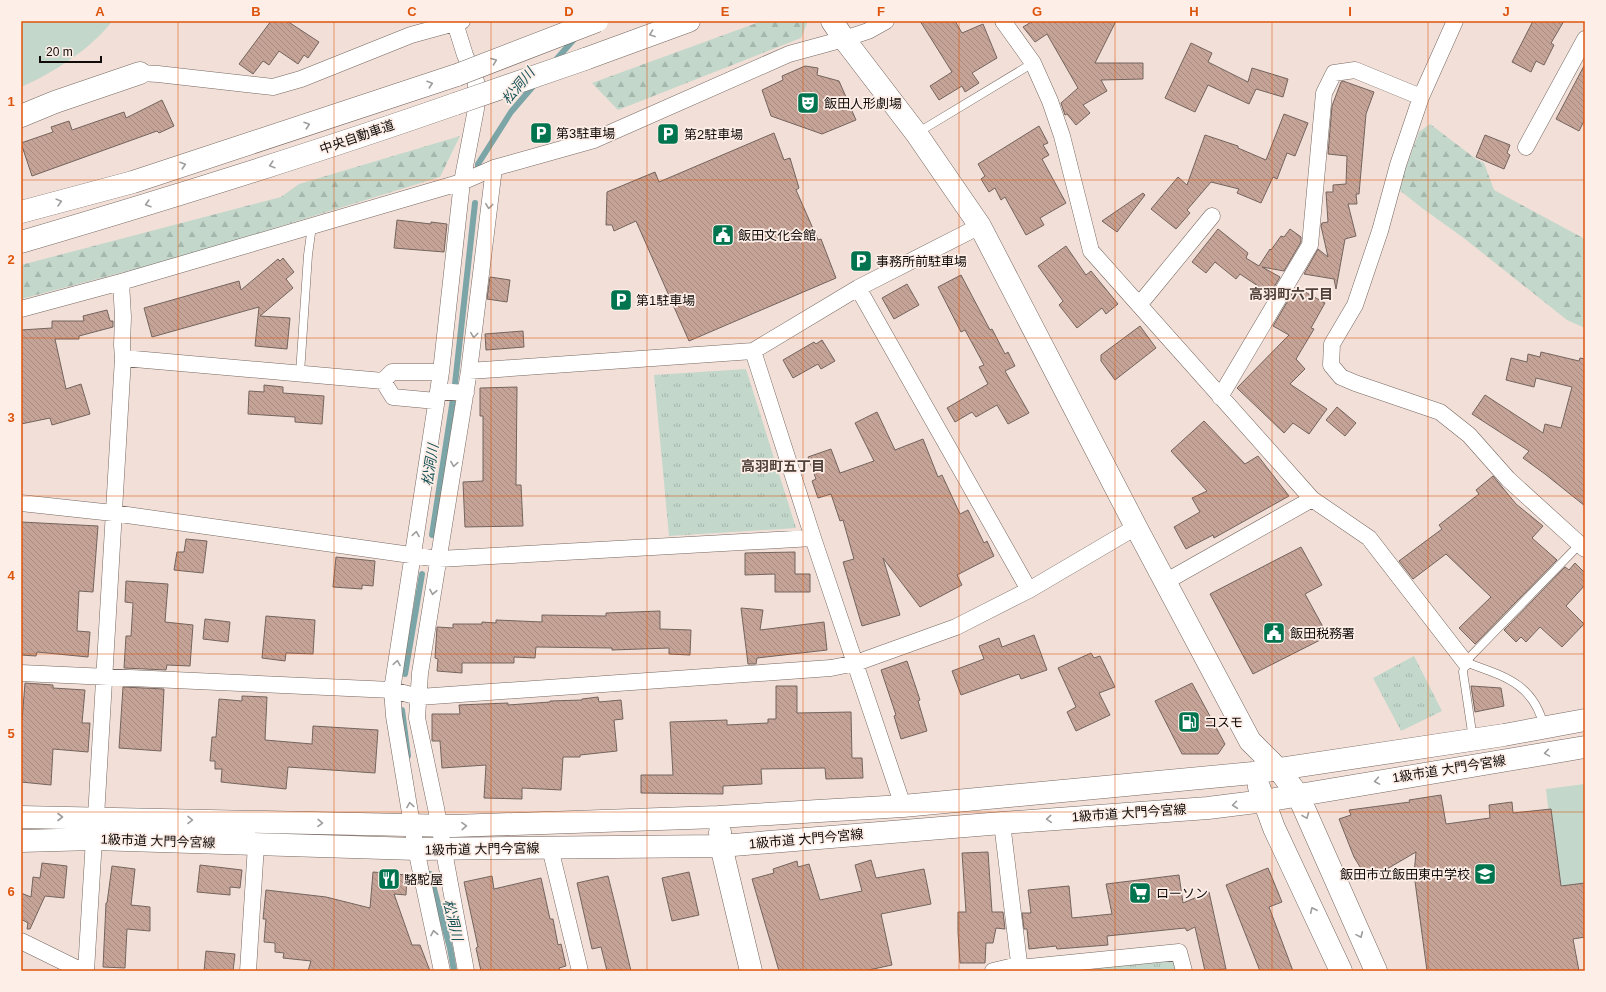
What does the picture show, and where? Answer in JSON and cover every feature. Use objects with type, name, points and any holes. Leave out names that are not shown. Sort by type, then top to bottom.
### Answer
[{"type":"main road","name":"中央自動車道","points":[[21,212],[134,182],[457,75],[597,21]]},
{"type":"main road","name":"中央自動車道","points":[[21,242],[124,212],[335,145],[585,59],[689,21]]},
{"type":"main road","points":[[832,21],[916,133],[980,226],[1136,528],[1250,741],[1279,770],[1298,795],[1376,971]]},
{"type":"main road","points":[[21,116],[55,102],[140,73]]},
{"type":"main road","points":[[21,817],[96,817],[453,826],[718,817],[904,806],[1279,770],[1473,740],[1585,720]]},
{"type":"main road","points":[[1250,741],[1253,773],[1274,828],[1341,971]]},
{"type":"main road","name":"1級市道 大門今宮線","points":[[21,841],[94,839],[416,849],[721,846],[1208,808],[1264,801],[1585,747]]},
{"type":"main road","points":[[718,817],[721,846],[751,971]]},
{"type":"street","points":[[21,309],[121,282],[462,182],[494,168],[594,140],[789,54],[868,31],[886,21]]},
{"type":"street","points":[[1004,21],[1033,63],[1050,101],[1062,136],[1091,251],[1312,499],[1369,538],[1466,662]]},
{"type":"street","points":[[1455,21],[1421,97],[1398,165],[1380,231],[1355,305],[1332,344],[1331,365],[1341,377],[1440,412],[1468,435],[1508,479],[1582,547]]},
{"type":"street","points":[[140,73],[273,87],[301,79],[411,35],[459,22],[465,55],[476,81],[476,109],[462,182],[441,372],[392,690],[394,716],[416,849],[442,971]]},
{"type":"street","points":[[1526,147],[1585,39]]},
{"type":"street","points":[[1220,397],[1310,245],[1324,92],[1334,73],[1355,70],[1421,97]]},
{"type":"street","points":[[466,971],[439,825],[417,718],[420,673],[469,372],[494,168]]},
{"type":"street","points":[[1139,305],[1212,216]]},
{"type":"street","points":[[469,372],[753,351],[858,288],[980,226]]},
{"type":"street","points":[[96,817],[123,358],[121,282]]},
{"type":"street","points":[[858,288],[1029,590]]},
{"type":"street","points":[[753,351],[813,538],[904,806]]},
{"type":"street","points":[[123,358],[383,381]]},
{"type":"street","points":[[383,381],[392,372],[441,372]]},
{"type":"street","points":[[383,381],[393,397],[437,396],[466,392]]},
{"type":"street","points":[[1165,582],[1312,499]]},
{"type":"street","points":[[21,503],[113,513],[439,558],[813,538]]},
{"type":"street","points":[[21,673],[392,690],[419,697],[830,668],[856,663],[956,627],[1029,590],[1136,528]]},
{"type":"street","points":[[1002,823],[1019,968]]},
{"type":"street","points":[[86,971],[94,839]]},
{"type":"street","points":[[248,971],[256,845]]},
{"type":"street","points":[[550,848],[580,971]]},
{"type":"street","points":[[21,941],[82,971]]},
{"type":"street","points":[[993,971],[1179,952],[1184,971]]},
{"type":"lane","points":[[916,133],[1033,63]]},
{"type":"lane","points":[[300,373],[308,255],[312,226]]},
{"type":"lane","points":[[1473,740],[1463,672],[1466,662],[1582,547]]},
{"type":"lane","points":[[1466,662],[1508,678],[1528,693],[1541,713],[1544,728]]},
{"type":"green space","points":[[21,21],[112,21],[94,41],[71,59],[58,68],[21,87]]},
{"type":"green space","points":[[762,21],[808,21],[801,38],[618,110],[592,83]]},
{"type":"green space","points":[[1430,124],[1476,159],[1484,163],[1494,190],[1585,239],[1585,328],[1567,320],[1465,239],[1398,189],[1419,132]]},
{"type":"green space","points":[[460,136],[440,177],[181,257],[21,299],[21,265],[281,197],[299,184]]},
{"type":"green space","points":[[746,369],[796,528],[669,536],[654,375]]},
{"type":"green space","points":[[1414,656],[1442,711],[1401,731],[1373,678]]},
{"type":"green space","points":[[1585,784],[1585,892],[1558,895],[1546,789]]},
{"type":"green space","points":[[1167,958],[1174,961],[1177,971],[1047,971]]},
{"type":"building","points":[[271,21],[287,21],[319,42],[308,58],[304,55],[298,64],[279,51],[269,65],[263,61],[253,74],[239,64]]},
{"type":"building","points":[[920,21],[955,21],[962,33],[983,24],[997,58],[972,73],[979,83],[965,92],[962,86],[939,100],[930,86],[952,72]]},
{"type":"building","points":[[1033,21],[1116,21],[1095,63],[1143,63],[1143,79],[1101,80],[1107,91],[1083,105],[1090,113],[1076,125],[1067,114],[1065,115],[1061,103],[1078,88],[1047,34],[1035,42],[1023,27]]},
{"type":"building","points":[[1533,21],[1564,21],[1551,43],[1554,45],[1544,65],[1536,61],[1531,72],[1512,62]]},
{"type":"building","points":[[1191,43],[1212,53],[1208,62],[1248,82],[1252,68],[1288,79],[1283,97],[1256,89],[1249,104],[1208,85],[1195,112],[1165,98]]},
{"type":"building","points":[[1585,64],[1585,119],[1579,131],[1556,119]]},
{"type":"building","name":"飯田人形劇場","points":[[805,66],[818,68],[817,75],[839,81],[856,120],[822,134],[771,116],[762,90],[783,80],[782,76]]},
{"type":"building","points":[[1343,81],[1374,92],[1366,114],[1359,194],[1356,194],[1357,204],[1348,204],[1356,236],[1345,239],[1336,289],[1334,279],[1304,274],[1318,249],[1328,257],[1321,226],[1322,223],[1328,222],[1326,192],[1333,192],[1333,185],[1346,184],[1347,156],[1328,154],[1332,106],[1341,82]]},
{"type":"building","points":[[162,100],[174,126],[159,133],[157,131],[32,176],[21,143],[53,132],[51,127],[69,121],[72,130],[124,112],[126,118]]},
{"type":"building","points":[[1284,114],[1308,123],[1295,156],[1287,153],[1277,179],[1273,177],[1261,203],[1237,193],[1239,189],[1211,182],[1187,210],[1190,213],[1176,229],[1151,209],[1178,177],[1187,185],[1205,135],[1238,146],[1238,148],[1266,160]]},
{"type":"building","points":[[1039,126],[1048,143],[1043,145],[1049,155],[1042,159],[1066,203],[1040,218],[1044,225],[1026,235],[1005,197],[1001,200],[995,188],[989,192],[981,179],[985,176],[978,164]]},
{"type":"building","name":"飯田文化会館","points":[[774,133],[784,160],[790,158],[799,188],[796,190],[818,240],[821,239],[836,278],[689,341],[636,221],[614,231],[612,225],[606,225],[607,192],[655,172],[659,182]]},
{"type":"building","points":[[1485,135],[1510,145],[1507,153],[1510,155],[1504,169],[1476,157]]},
{"type":"building","points":[[1143,193],[1145,195],[1117,232],[1102,221]]},
{"type":"building","points":[[397,220],[431,224],[431,222],[447,224],[444,252],[394,248]]},
{"type":"building","points":[[1218,229],[1248,253],[1246,258],[1259,266],[1270,249],[1271,250],[1281,236],[1284,237],[1290,229],[1301,237],[1301,242],[1284,271],[1262,267],[1280,277],[1270,294],[1240,274],[1236,279],[1215,262],[1206,273],[1192,262]]},
{"type":"building","points":[[1066,246],[1086,275],[1091,271],[1118,304],[1106,314],[1102,308],[1077,328],[1059,305],[1063,301],[1038,266]]},
{"type":"building","points":[[283,258],[294,272],[286,279],[293,288],[260,316],[290,318],[287,349],[255,346],[259,307],[152,337],[144,308],[239,281],[241,290],[278,259],[280,261]]},
{"type":"building","points":[[961,275],[990,330],[992,329],[1005,354],[1008,352],[1015,366],[1005,371],[1029,413],[1008,424],[997,405],[976,417],[972,412],[955,422],[947,408],[988,384],[979,367],[984,365],[965,330],[961,332],[938,287]]},
{"type":"building","points":[[490,277],[510,280],[507,302],[487,299]]},
{"type":"building","points":[[907,284],[919,305],[894,319],[882,298]]},
{"type":"building","points":[[1296,287],[1325,303],[1311,328],[1314,329],[1296,359],[1305,369],[1290,384],[1327,409],[1309,434],[1293,423],[1284,433],[1237,388],[1289,335],[1273,326]]},
{"type":"building","points":[[107,310],[110,321],[113,321],[113,327],[79,336],[79,339],[55,339],[66,389],[81,384],[90,414],[52,425],[50,418],[21,424],[21,330],[52,328],[52,321],[84,321],[83,316]]},
{"type":"building","points":[[1140,326],[1156,348],[1115,380],[1101,361],[1101,355]]},
{"type":"building","points":[[523,331],[524,347],[486,350],[485,334]]},
{"type":"building","points":[[822,340],[835,361],[821,369],[818,364],[793,378],[783,360],[814,342],[816,344]]},
{"type":"building","points":[[1541,352],[1579,361],[1580,358],[1585,359],[1585,506],[1523,458],[1529,451],[1472,414],[1485,395],[1543,433],[1545,424],[1561,428],[1572,387],[1536,378],[1534,387],[1506,380],[1511,358],[1527,362],[1528,354],[1540,357]]},
{"type":"building","points":[[264,385],[283,387],[283,393],[324,396],[322,424],[295,422],[295,417],[248,414],[249,391],[264,392]]},
{"type":"building","points":[[517,387],[516,485],[521,485],[523,526],[465,527],[463,482],[483,481],[483,416],[480,416],[480,388]]},
{"type":"building","points":[[1337,407],[1356,423],[1345,436],[1326,420]]},
{"type":"building","points":[[877,412],[895,450],[923,439],[938,477],[942,475],[960,514],[968,510],[984,543],[987,541],[994,556],[957,575],[962,585],[920,607],[883,558],[900,615],[862,626],[843,562],[854,559],[843,520],[840,521],[831,494],[818,498],[812,481],[816,479],[808,457],[831,449],[840,473],[874,461],[855,423]]},
{"type":"building","points":[[1204,421],[1245,464],[1258,456],[1289,496],[1214,538],[1213,535],[1186,549],[1174,527],[1200,512],[1192,498],[1207,491],[1171,451]]},
{"type":"building","points":[[1493,476],[1516,504],[1543,526],[1532,538],[1557,560],[1475,644],[1459,628],[1491,597],[1446,554],[1413,579],[1399,561],[1442,529],[1439,525],[1479,494],[1476,490]]},
{"type":"building","points":[[21,522],[98,526],[93,592],[79,591],[77,631],[90,632],[88,657],[37,652],[36,656],[21,655]]},
{"type":"building","points":[[186,539],[207,541],[203,573],[174,570],[177,552],[184,552]]},
{"type":"building","points":[[1301,547],[1322,585],[1305,594],[1328,636],[1253,674],[1210,594]]},
{"type":"building","points":[[795,552],[795,574],[810,574],[810,592],[775,592],[775,574],[745,575],[745,553]]},
{"type":"building","points":[[336,557],[375,561],[373,586],[362,585],[362,589],[333,587]]},
{"type":"building","points":[[1575,563],[1585,573],[1585,585],[1566,606],[1584,624],[1562,647],[1540,627],[1526,642],[1521,637],[1516,642],[1504,630],[1565,567],[1569,570]]},
{"type":"building","points":[[126,581],[168,584],[165,622],[193,625],[190,666],[167,665],[166,670],[124,668],[126,636],[131,636],[133,603],[125,602]]},
{"type":"building","points":[[741,608],[763,610],[760,630],[824,622],[827,650],[757,658],[756,664],[748,664]]},
{"type":"building","points":[[660,611],[660,629],[691,630],[690,655],[669,654],[669,648],[612,650],[612,648],[536,647],[535,658],[514,657],[514,663],[462,663],[462,673],[437,671],[438,659],[435,658],[437,627],[453,628],[453,624],[482,624],[482,622],[496,623],[496,620],[542,622],[542,615],[606,616],[606,613]]},
{"type":"building","points":[[266,616],[315,620],[313,654],[286,653],[285,661],[262,658]]},
{"type":"building","points":[[205,619],[230,622],[228,642],[203,639]]},
{"type":"building","points":[[1034,635],[1047,670],[1021,679],[1019,674],[961,695],[952,671],[984,659],[979,646],[999,638],[1002,647]]},
{"type":"building","points":[[1091,653],[1094,658],[1100,656],[1115,687],[1099,693],[1110,715],[1076,731],[1067,712],[1076,707],[1058,668]]},
{"type":"building","points":[[907,661],[920,700],[918,701],[927,731],[901,739],[894,716],[896,715],[881,670]]},
{"type":"building","points":[[25,683],[53,685],[53,688],[85,690],[82,723],[90,723],[88,752],[53,749],[51,785],[21,782],[21,720]]},
{"type":"building","points":[[1192,683],[1225,744],[1218,754],[1182,754],[1155,701]]},
{"type":"building","points":[[776,686],[797,686],[797,713],[851,712],[852,758],[862,758],[863,778],[826,779],[825,768],[761,769],[762,784],[723,786],[723,794],[641,793],[641,775],[673,775],[670,722],[727,720],[727,725],[768,723],[768,719],[776,719]]},
{"type":"building","points":[[1471,686],[1501,688],[1504,706],[1475,712]]},
{"type":"building","points":[[123,687],[164,689],[161,751],[119,748]]},
{"type":"building","points":[[242,696],[267,697],[265,740],[312,744],[313,726],[378,730],[375,773],[288,767],[286,789],[221,782],[222,769],[215,769],[215,761],[210,761],[212,737],[216,737],[219,699],[242,701]]},
{"type":"building","points":[[598,697],[599,702],[621,700],[623,719],[614,720],[617,751],[580,755],[580,757],[563,757],[561,790],[522,788],[522,799],[484,798],[486,765],[442,768],[440,741],[432,741],[432,714],[460,714],[459,705],[508,703],[508,705],[582,700]]},
{"type":"building","name":"飯田市立飯田東中学校","points":[[1441,795],[1446,824],[1490,818],[1489,805],[1512,802],[1513,813],[1551,809],[1561,886],[1585,883],[1585,937],[1573,939],[1579,971],[1427,971],[1414,874],[1416,852],[1368,880],[1354,857],[1339,819],[1351,815],[1349,810],[1410,802],[1409,800]]},
{"type":"building","points":[[988,852],[992,912],[1003,912],[1005,929],[996,928],[993,943],[986,943],[985,963],[960,963],[958,912],[966,912],[962,853]]},
{"type":"building","points":[[871,860],[876,878],[924,869],[931,904],[881,914],[892,965],[864,971],[779,971],[752,879],[774,873],[773,869],[797,861],[798,867],[809,864],[820,900],[862,891],[855,865]]},
{"type":"building","points":[[42,863],[67,866],[64,898],[45,896],[30,929],[27,929],[28,923],[21,919],[21,893],[31,897],[33,877],[40,878]]},
{"type":"building","points":[[200,865],[242,870],[240,888],[230,887],[230,895],[197,892]]},
{"type":"building","points":[[112,866],[135,869],[131,905],[150,907],[150,931],[127,929],[125,968],[103,967],[106,903]]},
{"type":"building","points":[[1268,868],[1282,902],[1269,907],[1293,971],[1260,971],[1226,885]]},
{"type":"building","points":[[373,872],[407,875],[406,895],[394,894],[412,945],[420,945],[430,971],[308,971],[311,961],[283,958],[284,953],[275,952],[275,943],[264,942],[266,919],[263,919],[266,890],[326,897],[370,908]]},
{"type":"building","points":[[689,872],[699,915],[672,921],[662,878]]},
{"type":"building","points":[[1179,875],[1183,903],[1209,892],[1226,969],[1205,971],[1195,927],[1187,931],[1185,928],[1107,936],[1108,945],[1057,949],[1056,946],[1029,949],[1027,929],[1024,929],[1022,913],[1031,913],[1028,890],[1069,886],[1072,918],[1112,914],[1106,884]]},
{"type":"building","points":[[492,876],[494,889],[541,878],[550,919],[553,919],[558,945],[561,944],[566,966],[559,968],[560,971],[481,971],[476,948],[478,947],[464,882]]},
{"type":"building","points":[[608,876],[631,971],[607,971],[601,947],[592,949],[577,883]]},
{"type":"building","points":[[206,951],[235,954],[233,971],[204,971]]},
{"type":"waterway","name":"松洞川","points":[[554,62],[576,37]]},
{"type":"waterway","name":"松洞川","points":[[478,174],[478,164],[511,112],[535,84]]},
{"type":"waterway","name":"松洞川","points":[[455,384],[475,203]]},
{"type":"waterway","name":"松洞川","points":[[432,535],[453,399]]},
{"type":"waterway","name":"松洞川","points":[[405,674],[422,574]]},
{"type":"waterway","name":"松洞川","points":[[402,710],[408,756]]},
{"type":"waterway","name":"松洞川","points":[[430,874],[450,948],[454,971]]},
{"type":"place","name":"飯田人形劇場","points":[[808,103]]},
{"type":"place","name":"第3駐車場","points":[[541,133]]},
{"type":"place","name":"第2駐車場","points":[[668,134]]},
{"type":"place","name":"飯田文化会館","points":[[723,235]]},
{"type":"place","name":"事務所前駐車場","points":[[861,261]]},
{"type":"place","name":"第1駐車場","points":[[621,300]]},
{"type":"place","name":"飯田税務署","points":[[1274,633]]},
{"type":"place","name":"コスモ","points":[[1189,722]]},
{"type":"place","name":"飯田市立飯田東中学校","points":[[1485,874]]},
{"type":"place","name":"駱駝屋","points":[[389,879]]},
{"type":"place","name":"ローソン","points":[[1140,893]]},
{"type":"district","name":"高羽町六丁目","points":[[1291,294]]},
{"type":"district","name":"高羽町五丁目","points":[[783,466]]}]
